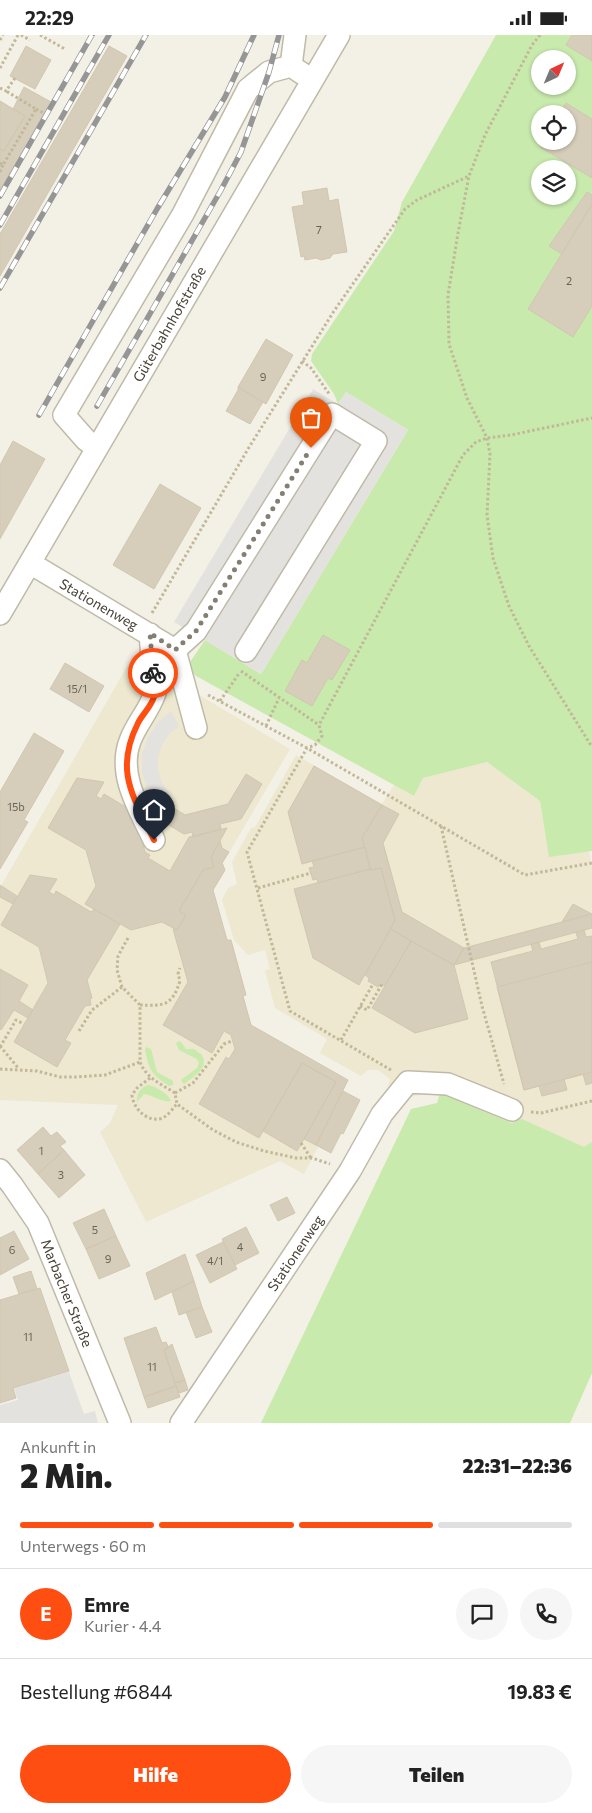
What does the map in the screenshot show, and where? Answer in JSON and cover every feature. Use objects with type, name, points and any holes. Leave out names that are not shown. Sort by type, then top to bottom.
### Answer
[{"type":"street","points":[[291,66],[295,35]]},
{"type":"street","name":"Güterbahnhofstraße","points":[[0,614],[339,35]]},
{"type":"street","points":[[97,448],[86,440],[64,415],[183,214],[248,89],[270,72],[291,66],[312,80]]},
{"type":"street","points":[[196,728],[175,650],[196,631],[332,414],[376,441],[246,651]]},
{"type":"street","name":"Stationenweg","points":[[30,563],[175,650]]},
{"type":"street","points":[[146,631],[155,693],[129,743],[126,765],[129,788],[154,840]]},
{"type":"street","points":[[408,1082],[448,1084],[512,1110]]},
{"type":"street","name":"Stationenweg","points":[[181,1423],[350,1171],[382,1113],[408,1082]]},
{"type":"street","name":"Marbacher Straße","points":[[0,1170],[38,1223],[120,1423]]},
{"type":"path","points":[[0,40],[3,35]]},
{"type":"path","points":[[0,68],[20,35],[30,40]]},
{"type":"path","points":[[40,35],[66,49]]},
{"type":"path","points":[[540,35],[532,45],[485,135],[469,176],[450,286],[447,325],[449,345],[467,398],[487,438],[490,454],[487,515],[494,558],[509,606],[530,646],[592,747]]},
{"type":"path","points":[[6,91],[14,78]]},
{"type":"path","points":[[0,88],[44,113]]},
{"type":"path","points":[[0,171],[2,164],[36,109]]},
{"type":"path","points":[[146,631],[248,449],[334,311],[404,209],[417,200],[469,176]]},
{"type":"path","points":[[302,361],[311,368],[332,397],[332,414]]},
{"type":"path","points":[[318,725],[463,455],[476,442],[487,438],[592,418]]},
{"type":"path","points":[[220,701],[240,672],[246,651]]},
{"type":"path","points":[[240,672],[318,725],[322,736],[315,745],[307,748],[248,852],[290,1011],[382,1064],[408,1082]]},
{"type":"path","points":[[183,682],[307,748],[525,875],[592,863]]},
{"type":"path","points":[[266,726],[280,698]]},
{"type":"path","points":[[441,826],[495,1055]]},
{"type":"path","points":[[258,888],[310,873]]},
{"type":"path","points":[[128,938],[118,956],[117,970],[122,987],[140,1005],[159,1006],[167,1004],[174,997],[180,981],[178,974],[180,968]]},
{"type":"path","points":[[341,1040],[373,984]]},
{"type":"path","points":[[360,1006],[367,1010],[382,985]]},
{"type":"path","points":[[79,1031],[92,1009],[122,987]]},
{"type":"path","points":[[140,1005],[140,1062],[142,1068],[150,1078],[175,1093],[177,1104],[213,1130],[236,1143],[296,1158],[312,1159],[301,1143]]},
{"type":"path","points":[[20,1069],[0,1047],[16,1019],[24,1025]]},
{"type":"path","points":[[175,1093],[193,1083],[224,1044],[232,1041]]},
{"type":"path","points":[[0,1069],[38,1071],[60,1077],[105,1075],[140,1062]]},
{"type":"path","points":[[150,1078],[136,1088],[132,1095],[132,1101],[137,1109],[147,1117],[158,1119],[167,1115],[177,1104]]},
{"type":"path","points":[[512,1110],[541,1113],[592,1101]]},
{"type":"shaded area","points":[[313,389],[338,404],[346,392],[408,430],[261,674],[174,622]]},
{"type":"shaded area","points":[[133,656],[290,749],[223,863],[225,870],[213,891],[227,940],[231,940],[246,995],[243,996],[251,1025],[348,1080],[304,1174],[280,1161],[146,1222],[100,1132],[110,1123],[118,1105],[0,1100],[0,885]]},
{"type":"shaded area","points":[[171,711],[179,726],[169,734],[162,745],[158,757],[158,770],[162,783],[169,793],[157,803],[147,789],[142,772],[142,754],[148,737],[158,722]]},
{"type":"shaded area","points":[[296,755],[382,804],[394,785],[414,796],[423,778],[487,762],[540,801],[549,856],[589,851],[592,868],[592,1142],[584,1148],[522,1119],[511,1123],[440,1093],[406,1098],[388,1087],[390,1079],[378,1070],[368,1070],[361,1076],[320,1053],[327,1039],[275,1008],[265,971],[270,969],[265,950],[248,955],[234,940],[222,900],[228,888],[237,884],[232,862],[251,828],[255,827]]},
{"type":"shaded area","points":[[69,1372],[84,1414],[95,1411],[98,1423],[0,1423],[0,1405],[18,1400],[14,1388]]},
{"type":"green space","points":[[496,35],[572,35],[566,45],[574,50],[531,50],[531,95],[576,95],[576,51],[592,61],[592,119],[576,109],[576,105],[531,105],[531,150],[545,150],[562,160],[531,160],[531,205],[576,205],[576,168],[592,178],[592,195],[587,192],[549,246],[562,254],[592,306],[592,851],[549,857],[540,801],[487,762],[423,778],[414,796],[196,676],[189,669],[190,662],[205,640],[261,674],[408,430],[346,392],[338,404],[334,394],[311,361],[312,354],[394,231],[402,202]]},
{"type":"green space","points":[[180,1041],[186,1049],[195,1049],[204,1059],[200,1071],[184,1084],[181,1080],[197,1068],[199,1063],[197,1059],[179,1050],[176,1043]]},
{"type":"green space","points":[[146,1047],[151,1049],[157,1072],[173,1081],[173,1085],[169,1086],[152,1071],[146,1057]]},
{"type":"green space","points":[[148,1085],[161,1090],[171,1101],[164,1101],[144,1094],[137,1102],[139,1092]]},
{"type":"green space","points":[[440,1093],[511,1123],[522,1119],[584,1147],[592,1142],[592,1373],[570,1423],[261,1423],[411,1109],[437,1103]]},
{"type":"building","points":[[572,35],[592,35],[592,61],[576,50],[566,45]]},
{"type":"building","points":[[26,46],[51,60],[35,89],[10,76]]},
{"type":"building","points":[[109,46],[127,56],[0,276],[0,234]]},
{"type":"building","points":[[24,87],[51,102],[0,190],[0,149],[4,151],[25,116],[13,109]]},
{"type":"building","points":[[0,101],[25,116],[4,151],[0,149]]},
{"type":"building","points":[[576,109],[592,119],[592,178],[576,168],[576,160],[562,160],[545,150],[576,150]]},
{"type":"building","points":[[327,188],[329,201],[338,199],[347,252],[333,254],[330,258],[321,260],[316,258],[305,260],[304,256],[301,257],[292,207],[304,205],[302,192]]},
{"type":"building","points":[[587,192],[592,195],[592,204],[562,254],[549,246]]},
{"type":"building","points":[[592,204],[592,306],[573,337],[528,309]]},
{"type":"building","points":[[266,339],[293,355],[266,404],[238,387]]},
{"type":"building","points":[[238,387],[263,402],[250,424],[226,411]]},
{"type":"building","points":[[13,441],[45,459],[0,539],[0,465]]},
{"type":"building","points":[[160,484],[201,508],[154,589],[113,565]]},
{"type":"building","points":[[323,635],[350,650],[332,680],[328,678],[312,706],[285,691],[302,660],[307,663]]},
{"type":"building","points":[[65,663],[104,686],[89,712],[50,689]]},
{"type":"building","points":[[34,733],[64,751],[24,820],[28,822],[0,869],[0,792]]},
{"type":"building","points":[[314,766],[382,805],[362,838],[365,847],[302,864],[288,812]]},
{"type":"building","points":[[246,774],[262,784],[241,819],[220,824],[221,829],[193,837],[192,832],[184,834],[155,817],[164,802],[185,815],[228,804]]},
{"type":"building","points":[[77,778],[104,782],[96,796],[101,799],[104,794],[134,812],[145,852],[150,855],[148,858],[170,871],[189,837],[227,828],[211,857],[214,867],[203,870],[179,911],[186,915],[177,930],[162,922],[131,930],[85,904],[96,886],[86,850],[48,828]]},
{"type":"building","points":[[382,805],[399,814],[383,843],[402,912],[464,948],[454,965],[390,929],[395,920],[381,868],[371,870],[362,838]]},
{"type":"building","points":[[220,841],[222,848],[229,852],[222,863],[225,870],[213,890],[227,940],[231,940],[246,995],[243,996],[251,1025],[348,1080],[316,1145],[304,1139],[336,1082],[302,1063],[259,1138],[199,1104],[226,1057],[229,1059],[235,1049],[231,1035],[224,1031],[212,1053],[163,1025],[188,982],[173,929],[177,930],[186,915],[179,911],[203,870],[214,867],[211,857]]},
{"type":"building","points":[[365,847],[370,869],[318,883],[317,879],[313,880],[309,868],[314,867],[312,861]]},
{"type":"building","points":[[381,868],[395,920],[359,985],[313,958],[294,889],[370,869]]},
{"type":"building","points":[[30,875],[57,879],[49,892],[54,895],[56,891],[91,912],[94,909],[120,924],[87,980],[92,998],[90,999],[91,1005],[85,1006],[65,1040],[71,1043],[57,1067],[14,1042],[48,983],[39,947],[1,925]]},
{"type":"building","points":[[0,885],[17,896],[13,904],[0,897]]},
{"type":"building","points":[[573,904],[592,914],[562,922]]},
{"type":"building","points":[[592,914],[592,928],[454,965],[464,948]]},
{"type":"building","points":[[391,929],[411,941],[385,986],[380,984],[378,987],[368,981],[369,978],[365,975]]},
{"type":"building","points":[[584,930],[586,937],[592,936],[592,1083],[586,1085],[583,1074],[564,1079],[567,1090],[542,1096],[539,1086],[524,1090],[491,962],[533,951],[531,944],[539,942],[541,949],[578,939],[576,933]]},
{"type":"building","points":[[411,941],[454,965],[468,1019],[415,1033],[372,1008]]},
{"type":"building","points":[[592,962],[592,1072],[524,1090],[497,987]]},
{"type":"building","points":[[0,969],[28,985],[19,1001],[33,1010],[28,1018],[14,1010],[1,1030],[0,1029]]},
{"type":"building","points":[[302,1063],[336,1082],[297,1151],[263,1131]]},
{"type":"building","points":[[343,1091],[360,1100],[331,1153],[316,1145]]},
{"type":"building","points":[[43,1127],[51,1136],[57,1132],[66,1142],[60,1146],[64,1150],[38,1174],[17,1150]]},
{"type":"building","points":[[64,1150],[85,1175],[59,1198],[38,1174]]},
{"type":"building","points":[[287,1197],[295,1213],[278,1221],[270,1205]]},
{"type":"building","points":[[104,1209],[116,1236],[86,1249],[73,1223]]},
{"type":"building","points":[[246,1227],[259,1253],[235,1265],[222,1239]]},
{"type":"building","points":[[14,1231],[29,1259],[0,1275],[0,1238]]},
{"type":"building","points":[[116,1236],[130,1266],[99,1279],[86,1249]]},
{"type":"building","points":[[223,1242],[237,1269],[210,1283],[196,1255]]},
{"type":"building","points":[[185,1254],[194,1281],[155,1300],[146,1273]]},
{"type":"building","points":[[31,1271],[37,1289],[19,1294],[13,1277]]},
{"type":"building","points":[[194,1281],[202,1307],[179,1315],[172,1292]]},
{"type":"building","points":[[40,1288],[69,1371],[13,1388],[16,1398],[0,1403],[0,1300]]},
{"type":"building","points":[[202,1307],[212,1332],[196,1338],[186,1312]]},
{"type":"building","points":[[156,1327],[162,1343],[166,1342],[168,1346],[164,1350],[176,1386],[144,1397],[124,1338]]},
{"type":"building","points":[[172,1344],[185,1380],[175,1383],[164,1350]]},
{"type":"building","points":[[185,1380],[188,1390],[179,1393],[175,1383]]},
{"type":"building","points":[[176,1386],[180,1397],[148,1408],[144,1397]]},
{"type":"railway","points":[[0,196],[92,35]]},
{"type":"railway","points":[[0,225],[109,35]]},
{"type":"railway","points":[[0,288],[146,35]]},
{"type":"railway","points":[[39,415],[157,209],[225,97],[254,35]]},
{"type":"railway","points":[[97,406],[241,152],[269,72],[279,35]]},
{"type":"way so far","points":[[153,673],[150,633],[175,650],[196,631],[311,448]]},
{"type":"route","points":[[153,673],[155,693],[129,743],[126,765],[129,788],[154,840]]}]
